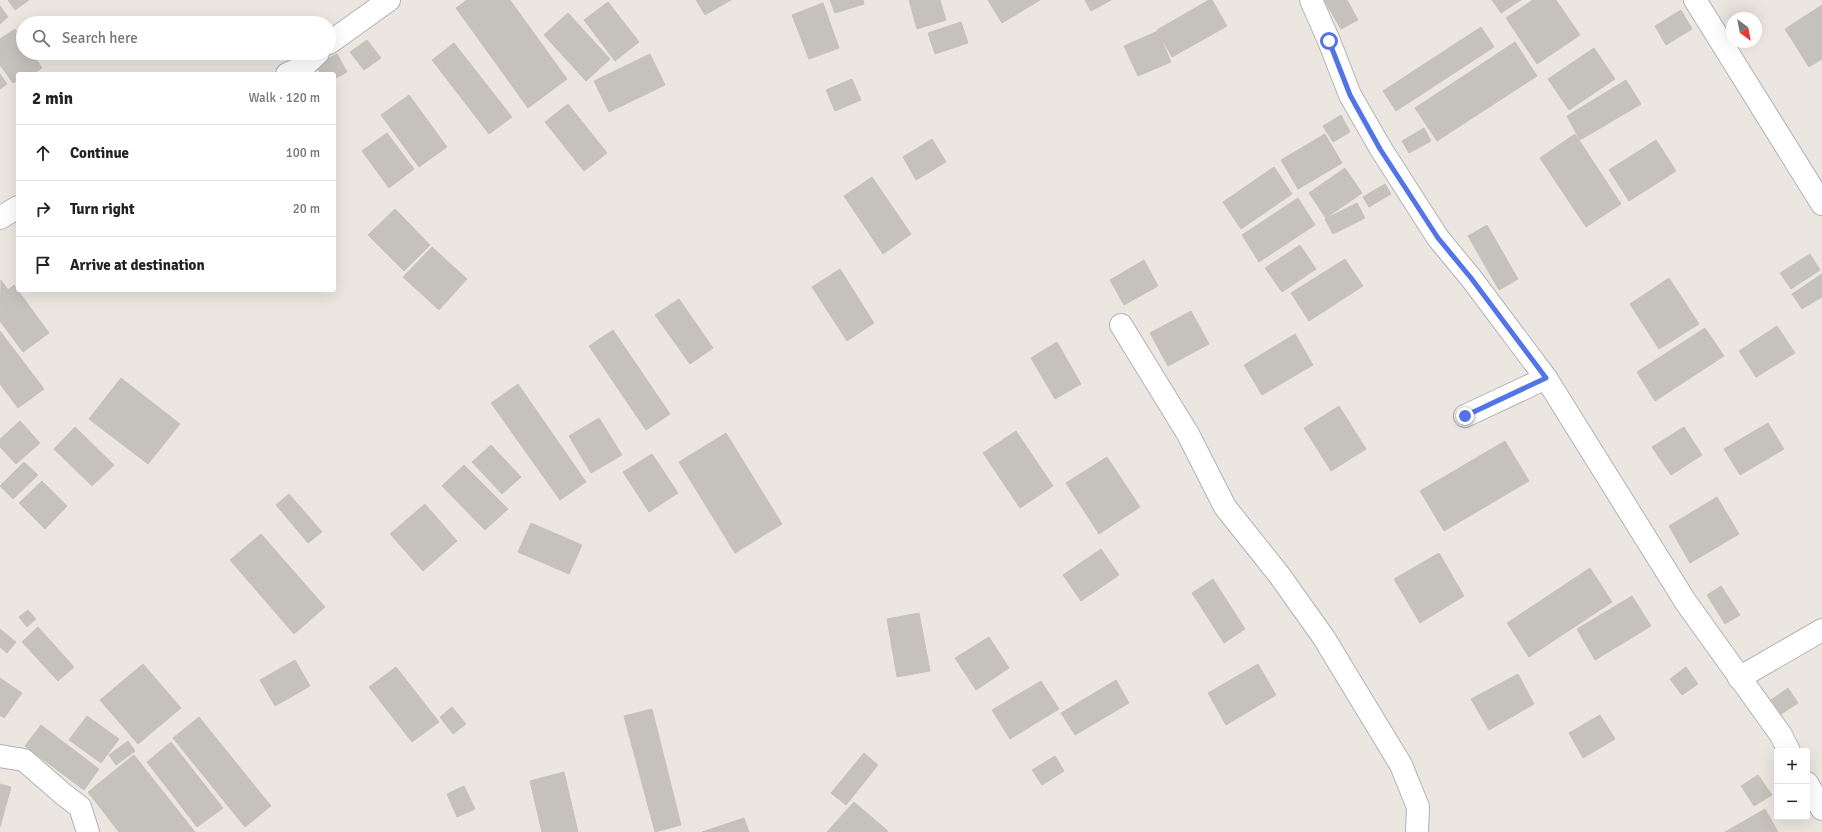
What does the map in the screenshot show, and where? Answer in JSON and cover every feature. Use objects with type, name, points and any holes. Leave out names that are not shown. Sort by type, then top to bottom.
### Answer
[{"type":"street","points":[[336,38],[389,0]]},
{"type":"street","points":[[1311,0],[1350,95],[1380,149],[1438,238],[1471,278],[1546,378],[1685,601],[1780,735],[1787,748]]},
{"type":"street","points":[[1695,0],[1822,204]]},
{"type":"street","points":[[291,72],[302,67],[310,60]]},
{"type":"street","points":[[0,218],[16,208]]},
{"type":"street","points":[[1121,325],[1188,434],[1225,507],[1280,576],[1324,638],[1401,765],[1418,807],[1417,832]]},
{"type":"street","points":[[1465,416],[1546,378]]},
{"type":"street","points":[[1739,678],[1822,630]]},
{"type":"street","points":[[0,756],[24,760],[80,807],[88,832]]},
{"type":"street","points":[[1808,784],[1822,810]]},
{"type":"building","points":[[8,0],[29,0],[15,10]]},
{"type":"building","points":[[467,0],[510,0],[567,79],[528,108],[456,8]]},
{"type":"building","points":[[696,0],[731,0],[705,15]]},
{"type":"building","points":[[830,0],[863,0],[864,4],[835,13]]},
{"type":"building","points":[[909,0],[940,0],[946,20],[917,29]]},
{"type":"building","points":[[988,0],[1040,0],[1002,23]]},
{"type":"building","points":[[1085,0],[1111,0],[1091,11]]},
{"type":"building","points":[[1209,0],[1212,0],[1227,26],[1172,57],[1157,30]]},
{"type":"building","points":[[1324,0],[1347,0],[1358,20],[1341,29]]},
{"type":"building","points":[[1492,0],[1521,0],[1501,13]]},
{"type":"building","points":[[1533,0],[1556,0],[1580,35],[1537,64],[1506,18]]},
{"type":"building","points":[[608,2],[639,42],[615,61],[584,20]]},
{"type":"building","points":[[823,3],[839,48],[809,59],[792,15]]},
{"type":"building","points":[[1822,5],[1822,59],[1809,67],[1785,29]]},
{"type":"building","points":[[0,6],[8,17],[0,24]]},
{"type":"building","points":[[1681,10],[1692,29],[1666,45],[1655,26]]},
{"type":"building","points":[[568,13],[610,59],[586,81],[544,35]]},
{"type":"building","points":[[961,22],[968,43],[935,54],[928,33]]},
{"type":"building","points":[[1481,27],[1494,47],[1396,111],[1383,91]]},
{"type":"building","points":[[15,29],[16,60],[37,60],[42,68],[36,72],[16,72],[16,81],[13,83],[0,65],[0,39]]},
{"type":"building","points":[[1158,31],[1171,62],[1138,76],[1124,46]]},
{"type":"building","points":[[367,40],[381,58],[364,70],[350,52]]},
{"type":"building","points":[[1515,42],[1537,76],[1437,141],[1415,108]]},
{"type":"building","points":[[454,43],[512,117],[489,134],[432,60]]},
{"type":"building","points":[[1594,48],[1615,79],[1569,110],[1548,79]]},
{"type":"building","points":[[650,54],[665,85],[609,112],[594,81]]},
{"type":"building","points":[[336,55],[347,72],[336,78],[336,72],[320,72],[316,66],[326,60],[336,60]]},
{"type":"building","points":[[0,74],[7,84],[0,89]]},
{"type":"building","points":[[852,79],[861,100],[835,111],[826,90]]},
{"type":"building","points":[[1626,80],[1641,104],[1580,140],[1567,116]]},
{"type":"building","points":[[409,95],[447,147],[419,167],[381,115]]},
{"type":"building","points":[[568,104],[607,153],[584,171],[545,122]]},
{"type":"building","points":[[1341,115],[1350,132],[1333,142],[1323,126]]},
{"type":"building","points":[[1424,128],[1431,141],[1409,153],[1402,141]]},
{"type":"building","points":[[387,133],[414,169],[389,188],[362,151]]},
{"type":"building","points":[[1325,134],[1342,163],[1298,189],[1281,160]]},
{"type":"building","points":[[1575,134],[1621,204],[1586,227],[1540,158]]},
{"type":"building","points":[[932,139],[946,162],[916,180],[903,157]]},
{"type":"building","points":[[1656,140],[1676,171],[1629,201],[1609,170]]},
{"type":"building","points":[[1274,167],[1292,194],[1241,229],[1223,202]]},
{"type":"building","points":[[1345,168],[1362,193],[1326,218],[1309,193]]},
{"type":"building","points":[[872,177],[911,234],[883,254],[844,196]]},
{"type":"building","points":[[1385,184],[1391,194],[1369,207],[1363,197]]},
{"type":"building","points":[[1298,198],[1315,225],[1259,262],[1242,235]]},
{"type":"building","points":[[1357,203],[1365,218],[1333,234],[1325,219]]},
{"type":"building","points":[[395,209],[430,245],[404,271],[368,235]]},
{"type":"building","points":[[1487,225],[1518,279],[1499,290],[1468,236]]},
{"type":"building","points":[[1300,245],[1316,269],[1282,292],[1265,268]]},
{"type":"building","points":[[432,247],[467,279],[439,310],[403,277]]},
{"type":"building","points":[[1810,254],[1820,270],[1791,289],[1780,273]]},
{"type":"building","points":[[1345,259],[1363,286],[1309,321],[1291,293]]},
{"type":"building","points":[[1144,260],[1158,286],[1124,305],[1110,280]]},
{"type":"building","points":[[840,269],[874,323],[847,341],[812,287]]},
{"type":"building","points":[[1822,274],[1822,297],[1802,309],[1792,294]]},
{"type":"building","points":[[1669,278],[1699,324],[1659,349],[1630,304]]},
{"type":"building","points":[[1,280],[8,290],[14,285],[16,292],[19,292],[49,333],[23,352],[0,321]]},
{"type":"building","points":[[679,299],[713,348],[690,364],[655,315]]},
{"type":"building","points":[[1191,311],[1209,344],[1168,366],[1150,333]]},
{"type":"building","points":[[1777,326],[1795,353],[1756,377],[1739,351]]},
{"type":"building","points":[[1705,328],[1724,356],[1655,401],[1637,372]]},
{"type":"building","points":[[613,330],[670,414],[646,430],[589,346]]},
{"type":"building","points":[[0,331],[44,389],[18,408],[0,384]]},
{"type":"building","points":[[1295,334],[1313,365],[1262,395],[1244,365]]},
{"type":"building","points":[[1057,342],[1081,384],[1055,399],[1031,358]]},
{"type":"building","points":[[121,378],[180,424],[148,464],[89,419]]},
{"type":"building","points":[[518,384],[586,482],[560,500],[491,403]]},
{"type":"building","points":[[1339,406],[1366,449],[1331,471],[1304,428]]},
{"type":"building","points":[[599,418],[622,455],[591,473],[569,436]]},
{"type":"building","points":[[20,421],[40,443],[16,464],[0,447],[0,439]]},
{"type":"building","points":[[1768,423],[1784,449],[1740,475],[1724,449]]},
{"type":"building","points":[[75,427],[114,465],[92,486],[54,449]]},
{"type":"building","points":[[1684,427],[1702,455],[1671,475],[1652,447]]},
{"type":"building","points":[[1016,431],[1053,486],[1020,508],[983,453]]},
{"type":"building","points":[[726,433],[782,524],[735,553],[679,462]]},
{"type":"building","points":[[1505,441],[1529,481],[1444,531],[1420,491]]},
{"type":"building","points":[[491,445],[521,477],[502,494],[472,462]]},
{"type":"building","points":[[652,454],[678,493],[649,512],[623,472]]},
{"type":"building","points":[[1107,457],[1140,507],[1099,534],[1066,483]]},
{"type":"building","points":[[24,462],[38,475],[13,499],[0,486]]},
{"type":"building","points":[[464,465],[508,509],[485,530],[442,486]]},
{"type":"building","points":[[42,481],[67,506],[45,529],[19,503]]},
{"type":"building","points":[[289,494],[322,532],[308,543],[276,505]]},
{"type":"building","points":[[1717,497],[1739,534],[1690,563],[1669,526]]},
{"type":"building","points":[[425,504],[457,541],[423,571],[390,534]]},
{"type":"building","points":[[531,523],[582,545],[569,574],[518,552]]},
{"type":"building","points":[[261,534],[325,607],[294,634],[230,560]]},
{"type":"building","points":[[1101,549],[1119,575],[1081,601],[1063,575]]},
{"type":"building","points":[[1439,553],[1464,596],[1420,623],[1394,579]]},
{"type":"building","points":[[1590,568],[1612,602],[1529,657],[1507,623]]},
{"type":"building","points":[[1213,579],[1245,629],[1224,643],[1192,593]]},
{"type":"building","points":[[1721,586],[1740,615],[1725,624],[1707,595]]},
{"type":"building","points":[[1632,596],[1651,626],[1595,660],[1577,629]]},
{"type":"building","points":[[28,610],[36,619],[27,627],[19,617]]},
{"type":"building","points":[[919,613],[930,671],[897,677],[887,619]]},
{"type":"building","points":[[38,627],[74,667],[58,681],[22,642]]},
{"type":"building","points":[[0,629],[16,642],[7,653],[0,647]]},
{"type":"building","points":[[989,637],[1009,668],[976,690],[955,658]]},
{"type":"building","points":[[295,660],[310,686],[275,706],[260,680]]},
{"type":"building","points":[[143,664],[181,708],[138,744],[100,700]]},
{"type":"building","points":[[1258,664],[1276,695],[1226,725],[1208,693]]},
{"type":"building","points":[[396,667],[439,722],[412,742],[369,687]]},
{"type":"building","points":[[1686,667],[1698,684],[1682,695],[1670,679]]},
{"type":"building","points":[[1518,674],[1534,704],[1489,730],[1471,699]]},
{"type":"building","points":[[0,678],[22,693],[4,718],[0,715]]},
{"type":"building","points":[[1116,680],[1129,703],[1075,735],[1061,713]]},
{"type":"building","points":[[1041,681],[1059,709],[1010,739],[992,710]]},
{"type":"building","points":[[1788,688],[1798,703],[1781,714],[1771,700]]},
{"type":"building","points":[[452,707],[466,724],[453,734],[440,717]]},
{"type":"building","points":[[652,709],[681,825],[655,832],[624,716]]},
{"type":"building","points":[[1600,715],[1615,739],[1583,758],[1569,733]]},
{"type":"building","points":[[87,716],[119,739],[101,763],[69,740]]},
{"type":"building","points":[[199,717],[271,806],[245,827],[173,738]]},
{"type":"building","points":[[41,725],[99,769],[84,790],[25,746]]},
{"type":"building","points":[[128,741],[135,751],[116,765],[109,755]]},
{"type":"building","points":[[171,742],[223,808],[197,827],[147,762]]},
{"type":"building","points":[[864,753],[878,765],[846,805],[831,793]]},
{"type":"building","points":[[134,755],[195,832],[119,832],[88,792]]},
{"type":"building","points":[[1055,756],[1064,771],[1042,785],[1032,770]]},
{"type":"building","points":[[564,772],[578,832],[542,832],[530,781]]},
{"type":"building","points":[[1758,775],[1772,795],[1754,806],[1741,786]]},
{"type":"building","points":[[0,784],[11,787],[0,827]]},
{"type":"building","points":[[464,786],[475,809],[457,817],[447,794]]},
{"type":"building","points":[[854,802],[888,831],[827,832]]},
{"type":"building","points":[[1765,809],[1778,832],[1725,832]]},
{"type":"building","points":[[744,818],[749,832],[702,832]]},
{"type":"route","points":[[1329,41],[1350,95],[1380,149],[1438,238],[1471,278],[1546,378],[1465,416]]}]
